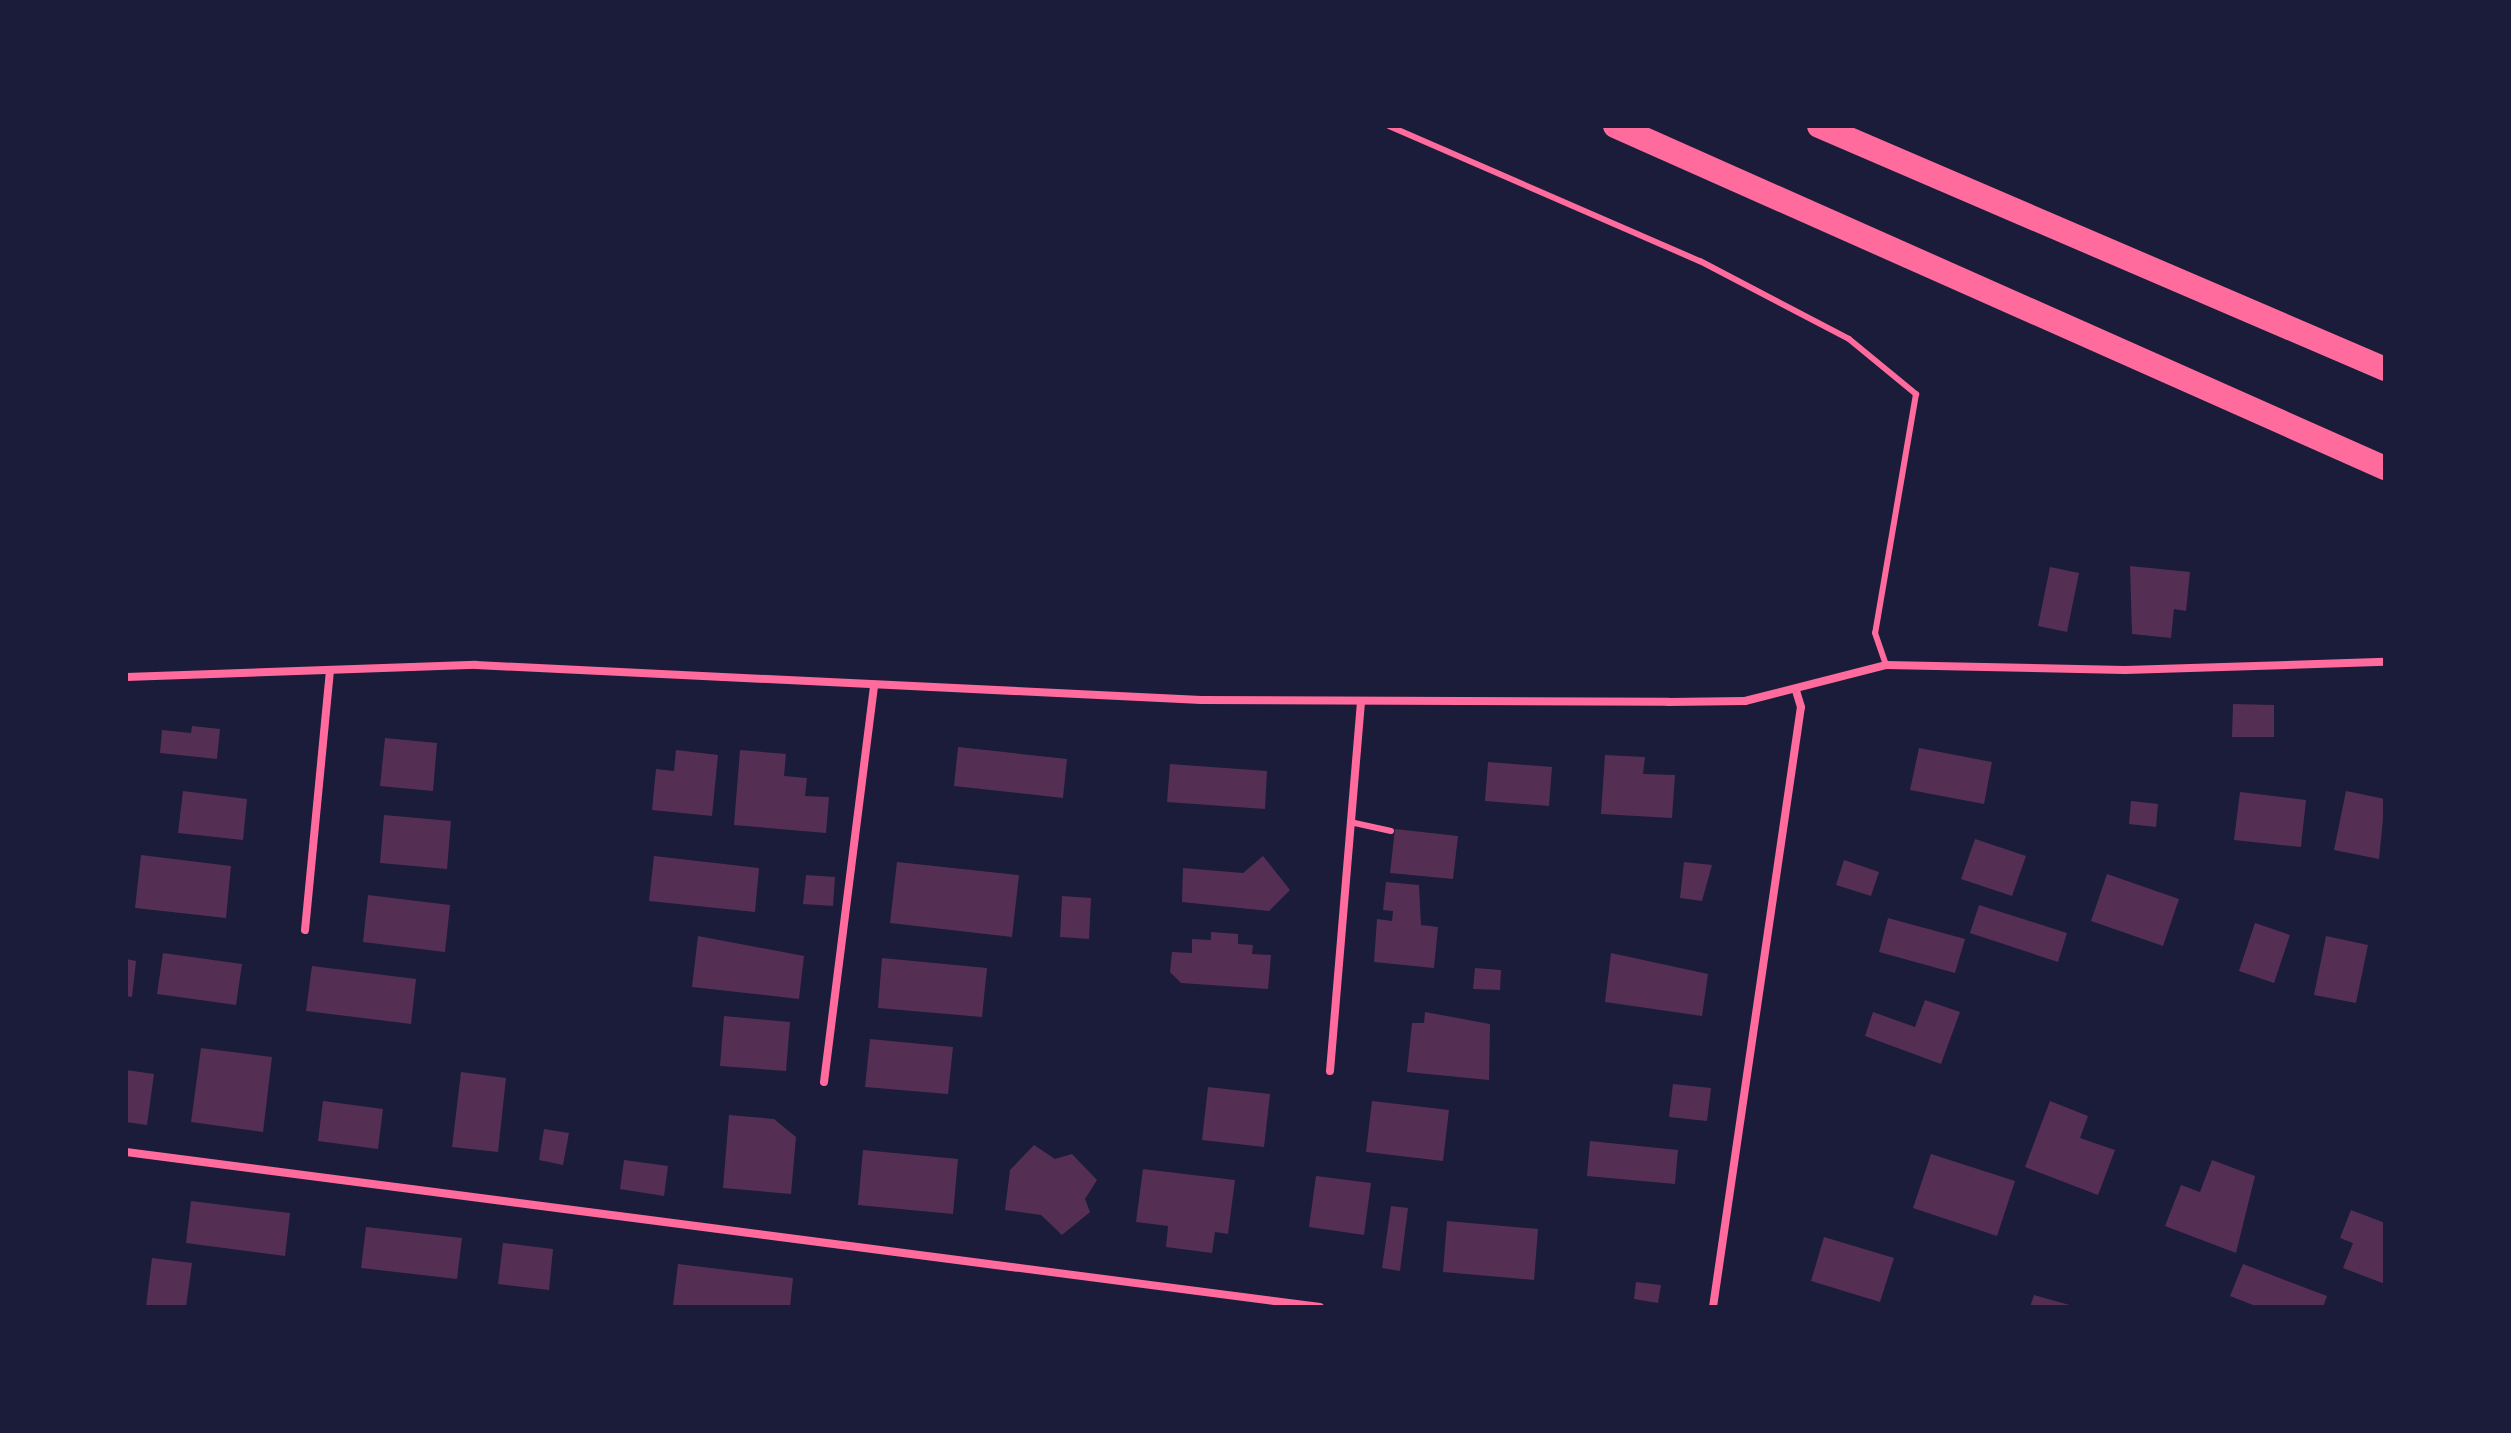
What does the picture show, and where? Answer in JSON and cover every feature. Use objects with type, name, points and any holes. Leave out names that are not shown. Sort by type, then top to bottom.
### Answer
[{"type":"highway","points":[[1615,126],[2385,468]]},
{"type":"highway","points":[[1819,126],[2385,369]]},
{"type":"street","points":[[126,677],[476,665],[874,685],[1361,702],[1745,701],[1796,691],[1886,665],[2125,670],[2385,662]]},
{"type":"street","points":[[305,930],[330,671]]},
{"type":"street","points":[[824,1082],[874,685]]},
{"type":"street","points":[[1713,1307],[1801,707],[1796,691]]},
{"type":"street","points":[[1330,1071],[1361,702]]},
{"type":"street","points":[[126,1152],[1320,1307]]},
{"type":"lane","points":[[1389,126],[1700,261],[1849,339],[1916,394],[1875,633],[1886,665]]},
{"type":"lane","points":[[1350,822],[1391,831]]},
{"type":"building","points":[[2130,566],[2190,572],[2186,611],[2174,609],[2171,638],[2132,634]]},
{"type":"building","points":[[2050,567],[2079,573],[2067,632],[2038,626]]},
{"type":"building","points":[[2233,704],[2274,705],[2274,737],[2232,737]]},
{"type":"building","points":[[192,726],[220,729],[217,759],[160,753],[162,730],[191,733]]},
{"type":"building","points":[[385,738],[437,743],[433,791],[380,786]]},
{"type":"building","points":[[958,747],[1067,759],[1063,798],[954,786]]},
{"type":"building","points":[[1919,748],[1992,762],[1984,804],[1910,790]]},
{"type":"building","points":[[676,750],[718,755],[712,816],[652,810],[656,769],[674,771]]},
{"type":"building","points":[[740,750],[786,754],[784,776],[807,778],[805,796],[829,797],[826,833],[734,825]]},
{"type":"building","points":[[1605,755],[1645,757],[1643,774],[1675,775],[1672,818],[1601,814]]},
{"type":"building","points":[[1488,762],[1552,767],[1549,806],[1485,801]]},
{"type":"building","points":[[1170,764],[1267,771],[1265,809],[1167,802]]},
{"type":"building","points":[[183,791],[247,799],[243,840],[178,833]]},
{"type":"building","points":[[2346,791],[2385,799],[2379,859],[2334,850]]},
{"type":"building","points":[[2240,792],[2306,800],[2301,847],[2234,840]]},
{"type":"building","points":[[2131,801],[2158,804],[2156,827],[2129,824]]},
{"type":"building","points":[[384,815],[451,821],[447,869],[380,863]]},
{"type":"building","points":[[1395,829],[1458,836],[1453,879],[1390,873]]},
{"type":"building","points":[[1975,839],[2026,856],[2012,896],[1961,879]]},
{"type":"building","points":[[141,855],[231,866],[226,918],[135,908]]},
{"type":"building","points":[[654,856],[759,868],[755,912],[649,901]]},
{"type":"building","points":[[1263,856],[1290,890],[1269,911],[1182,902],[1183,868],[1243,873]]},
{"type":"building","points":[[1844,860],[1879,872],[1871,896],[1836,885]]},
{"type":"building","points":[[897,862],[1019,875],[1012,937],[890,923]]},
{"type":"building","points":[[1684,862],[1712,865],[1702,901],[1680,898]]},
{"type":"building","points":[[2107,874],[2179,899],[2163,946],[2091,921]]},
{"type":"building","points":[[806,875],[835,877],[833,906],[803,904]]},
{"type":"building","points":[[1386,882],[1419,885],[1421,925],[1438,927],[1434,968],[1374,962],[1377,919],[1392,921],[1393,911],[1383,910]]},
{"type":"building","points":[[368,895],[450,905],[445,952],[363,942]]},
{"type":"building","points":[[1062,896],[1091,898],[1089,939],[1060,937]]},
{"type":"building","points":[[1979,905],[2067,933],[2058,962],[1970,933]]},
{"type":"building","points":[[1888,918],[1965,939],[1955,973],[1879,952]]},
{"type":"building","points":[[2255,923],[2290,935],[2274,983],[2239,971]]},
{"type":"building","points":[[1211,932],[1238,934],[1238,944],[1253,945],[1252,954],[1271,955],[1268,989],[1181,983],[1170,972],[1172,952],[1192,953],[1192,939],[1211,940]]},
{"type":"building","points":[[698,936],[804,956],[799,999],[692,987]]},
{"type":"building","points":[[2326,936],[2368,945],[2356,1003],[2314,995]]},
{"type":"building","points":[[163,953],[242,964],[236,1005],[157,994]]},
{"type":"building","points":[[1611,953],[1708,974],[1702,1016],[1605,1002]]},
{"type":"building","points":[[882,958],[987,968],[982,1017],[878,1008]]},
{"type":"building","points":[[126,959],[136,961],[132,997],[126,996]]},
{"type":"building","points":[[312,966],[416,979],[411,1024],[306,1011]]},
{"type":"building","points":[[1475,968],[1501,970],[1500,990],[1473,989]]},
{"type":"building","points":[[1925,1000],[1960,1012],[1941,1064],[1865,1036],[1873,1012],[1915,1027]]},
{"type":"building","points":[[1425,1012],[1490,1024],[1489,1080],[1407,1072],[1412,1023],[1424,1023]]},
{"type":"building","points":[[724,1016],[790,1022],[786,1071],[720,1066]]},
{"type":"building","points":[[870,1039],[953,1047],[948,1094],[865,1087]]},
{"type":"building","points":[[201,1048],[272,1057],[263,1132],[191,1122]]},
{"type":"building","points":[[126,1070],[154,1074],[147,1125],[126,1122]]},
{"type":"building","points":[[461,1072],[506,1078],[498,1152],[452,1147]]},
{"type":"building","points":[[1673,1084],[1711,1088],[1707,1121],[1669,1117]]},
{"type":"building","points":[[1208,1087],[1270,1094],[1264,1147],[1202,1140]]},
{"type":"building","points":[[323,1101],[383,1109],[378,1149],[318,1141]]},
{"type":"building","points":[[1372,1101],[1449,1110],[1443,1161],[1366,1152]]},
{"type":"building","points":[[2050,1101],[2088,1116],[2080,1138],[2115,1150],[2098,1195],[2025,1167]]},
{"type":"building","points":[[729,1115],[774,1119],[796,1137],[791,1194],[723,1188]]},
{"type":"building","points":[[544,1129],[569,1133],[563,1165],[539,1160]]},
{"type":"building","points":[[1590,1141],[1678,1150],[1675,1184],[1587,1176]]},
{"type":"building","points":[[1034,1145],[1055,1159],[1072,1154],[1097,1180],[1085,1199],[1090,1212],[1062,1235],[1041,1215],[1005,1210],[1010,1170]]},
{"type":"building","points":[[863,1150],[958,1159],[953,1214],[858,1205]]},
{"type":"building","points":[[1931,1154],[2015,1181],[1997,1236],[1913,1208]]},
{"type":"building","points":[[624,1160],[668,1166],[664,1196],[620,1189]]},
{"type":"building","points":[[2212,1160],[2255,1176],[2236,1253],[2165,1226],[2181,1185],[2200,1192]]},
{"type":"building","points":[[1143,1169],[1235,1180],[1228,1234],[1215,1232],[1212,1253],[1166,1247],[1168,1226],[1136,1222]]},
{"type":"building","points":[[1316,1176],[1371,1183],[1364,1235],[1309,1227]]},
{"type":"building","points":[[191,1201],[290,1213],[285,1256],[186,1243]]},
{"type":"building","points":[[1391,1206],[1408,1208],[1400,1271],[1382,1268]]},
{"type":"building","points":[[2351,1210],[2385,1223],[2385,1284],[2343,1268],[2353,1243],[2340,1238]]},
{"type":"building","points":[[1447,1221],[1538,1229],[1534,1280],[1443,1272]]},
{"type":"building","points":[[366,1227],[462,1238],[457,1279],[361,1268]]},
{"type":"building","points":[[1824,1237],[1894,1258],[1880,1302],[1811,1281]]},
{"type":"building","points":[[503,1243],[553,1249],[549,1290],[498,1284]]},
{"type":"building","points":[[152,1258],[192,1263],[186,1307],[146,1307]]},
{"type":"building","points":[[678,1264],[793,1278],[790,1307],[673,1305]]},
{"type":"building","points":[[2243,1264],[2327,1296],[2323,1307],[2258,1307],[2230,1296]]},
{"type":"building","points":[[1636,1282],[1661,1285],[1658,1303],[1634,1299]]},
{"type":"building","points":[[2034,1295],[2073,1306],[2073,1307],[2030,1307]]}]
